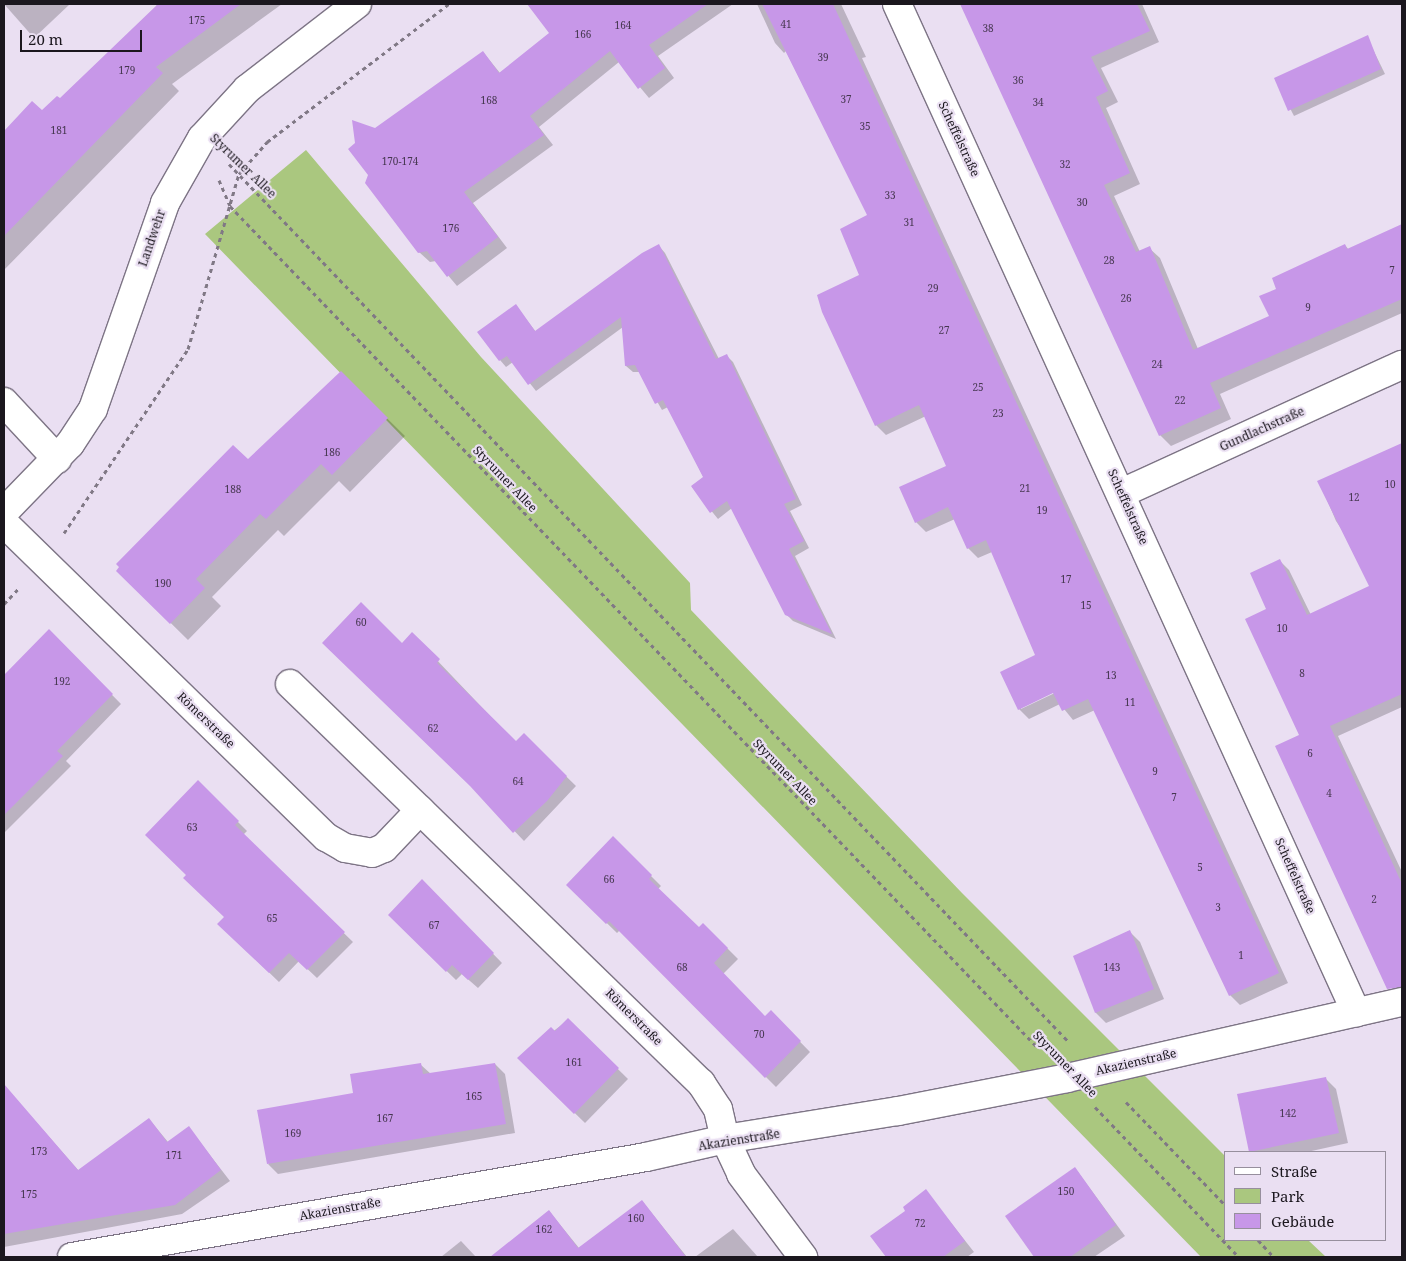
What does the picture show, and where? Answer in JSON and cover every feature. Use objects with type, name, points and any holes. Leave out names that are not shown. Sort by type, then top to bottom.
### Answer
[{"type":"street","name":"Landwehr","points":[[4,512],[57,458],[86,421],[99,395],[165,203],[202,138],[246,89],[357,4]]},
{"type":"street","name":"Scheffelstraße","points":[[897,4],[1122,493],[1356,1012]]},
{"type":"street","name":"Gundlachstraße","points":[[1122,493],[1402,365]]},
{"type":"street","points":[[4,402],[57,458]]},
{"type":"street","name":"Römerstraße","points":[[4,523],[326,837],[345,848],[372,853],[384,848],[420,810]]},
{"type":"street","name":"Römerstraße","points":[[290,684],[701,1083],[718,1109],[725,1139],[740,1174],[803,1257]]},
{"type":"street","name":"Akazienstraße","points":[[76,1257],[646,1157],[725,1139],[775,1134],[1067,1078],[1402,1002]]},
{"type":"path","points":[[4,604],[43,562],[107,474],[188,349],[240,174],[267,142],[449,4]]},
{"type":"path","name":"Styrumer Allee","points":[[202,138],[240,174],[1224,1204]]},
{"type":"path","name":"Styrumer Allee","points":[[202,138],[230,206],[1239,1257]]},
{"type":"path","points":[[1259,1241],[1274,1257]]},
{"type":"green space","points":[[306,150],[481,357],[690,583],[691,610],[962,893],[1224,1155],[1224,1241],[1309,1241],[1326,1257],[1201,1257],[205,234]]},
{"type":"building","points":[[158,4],[241,4],[156,67],[163,73],[4,236],[4,131],[32,101],[42,110],[57,96],[60,98]]},
{"type":"building","points":[[527,4],[708,4],[649,45],[665,68],[638,89],[610,51],[530,116],[544,135],[464,192],[498,237],[447,277],[427,251],[418,253],[365,183],[368,175],[348,149],[355,143],[352,120],[375,128],[483,51],[499,73],[549,33]]},
{"type":"building","points":[[762,4],[833,4],[1279,973],[1229,996],[1088,699],[1062,711],[1053,693],[1018,710],[1000,672],[1035,655],[986,540],[967,549],[948,507],[915,523],[899,487],[946,466],[919,405],[875,426],[822,312],[817,295],[859,275],[840,229],[867,215]]},
{"type":"building","points":[[960,4],[1137,4],[1150,31],[1091,57],[1108,91],[1096,97],[1130,173],[1104,185],[1136,252],[1150,246],[1193,350],[1269,316],[1259,296],[1276,289],[1272,278],[1345,244],[1347,249],[1402,224],[1402,299],[1210,383],[1221,408],[1159,436]]},
{"type":"building","points":[[1368,35],[1381,69],[1288,111],[1274,78]]},
{"type":"building","points":[[659,244],[716,359],[727,354],[796,499],[784,504],[804,541],[789,549],[832,634],[785,615],[727,501],[710,513],[691,486],[703,477],[663,400],[655,404],[635,365],[625,366],[621,317],[528,385],[507,356],[499,361],[477,332],[516,304],[535,331],[642,253]]},
{"type":"building","points":[[341,371],[388,418],[332,475],[321,464],[266,519],[260,514],[196,579],[205,588],[170,624],[116,571],[119,567],[116,564],[233,445],[248,459]]},
{"type":"building","points":[[1402,443],[1402,694],[1330,726],[1402,884],[1402,987],[1387,989],[1275,746],[1299,735],[1245,619],[1266,609],[1250,573],[1280,559],[1307,615],[1369,586],[1317,481]]},
{"type":"building","points":[[361,602],[402,643],[412,632],[440,659],[437,663],[516,741],[524,733],[567,776],[547,801],[513,833],[470,786],[322,643]]},
{"type":"building","points":[[49,629],[113,694],[57,751],[63,756],[4,815],[4,675]]},
{"type":"building","points":[[198,780],[239,821],[235,825],[345,932],[307,970],[289,953],[269,973],[217,924],[224,917],[183,878],[186,875],[145,835]]},
{"type":"building","points":[[613,836],[652,875],[649,879],[699,927],[703,923],[728,948],[714,963],[765,1016],[771,1010],[801,1041],[765,1078],[609,921],[606,924],[566,885]]},
{"type":"building","points":[[422,879],[494,953],[468,980],[452,965],[446,972],[388,915]]},
{"type":"building","points":[[1130,930],[1154,989],[1095,1013],[1073,956]]},
{"type":"building","points":[[568,1018],[619,1068],[574,1114],[517,1058],[551,1027],[555,1031]]},
{"type":"building","points":[[421,1063],[423,1074],[495,1063],[506,1124],[267,1164],[257,1110],[353,1093],[350,1074]]},
{"type":"building","points":[[1326,1077],[1339,1133],[1249,1151],[1237,1094]]},
{"type":"building","points":[[4,1084],[78,1170],[149,1118],[167,1142],[189,1126],[221,1170],[175,1205],[4,1234]]},
{"type":"building","points":[[1075,1167],[1116,1225],[1070,1257],[1034,1257],[1005,1216]]},
{"type":"building","points":[[926,1189],[965,1241],[943,1257],[886,1257],[870,1236],[905,1211],[903,1207]]},
{"type":"building","points":[[642,1200],[686,1257],[490,1257],[549,1210],[578,1248]]}]
